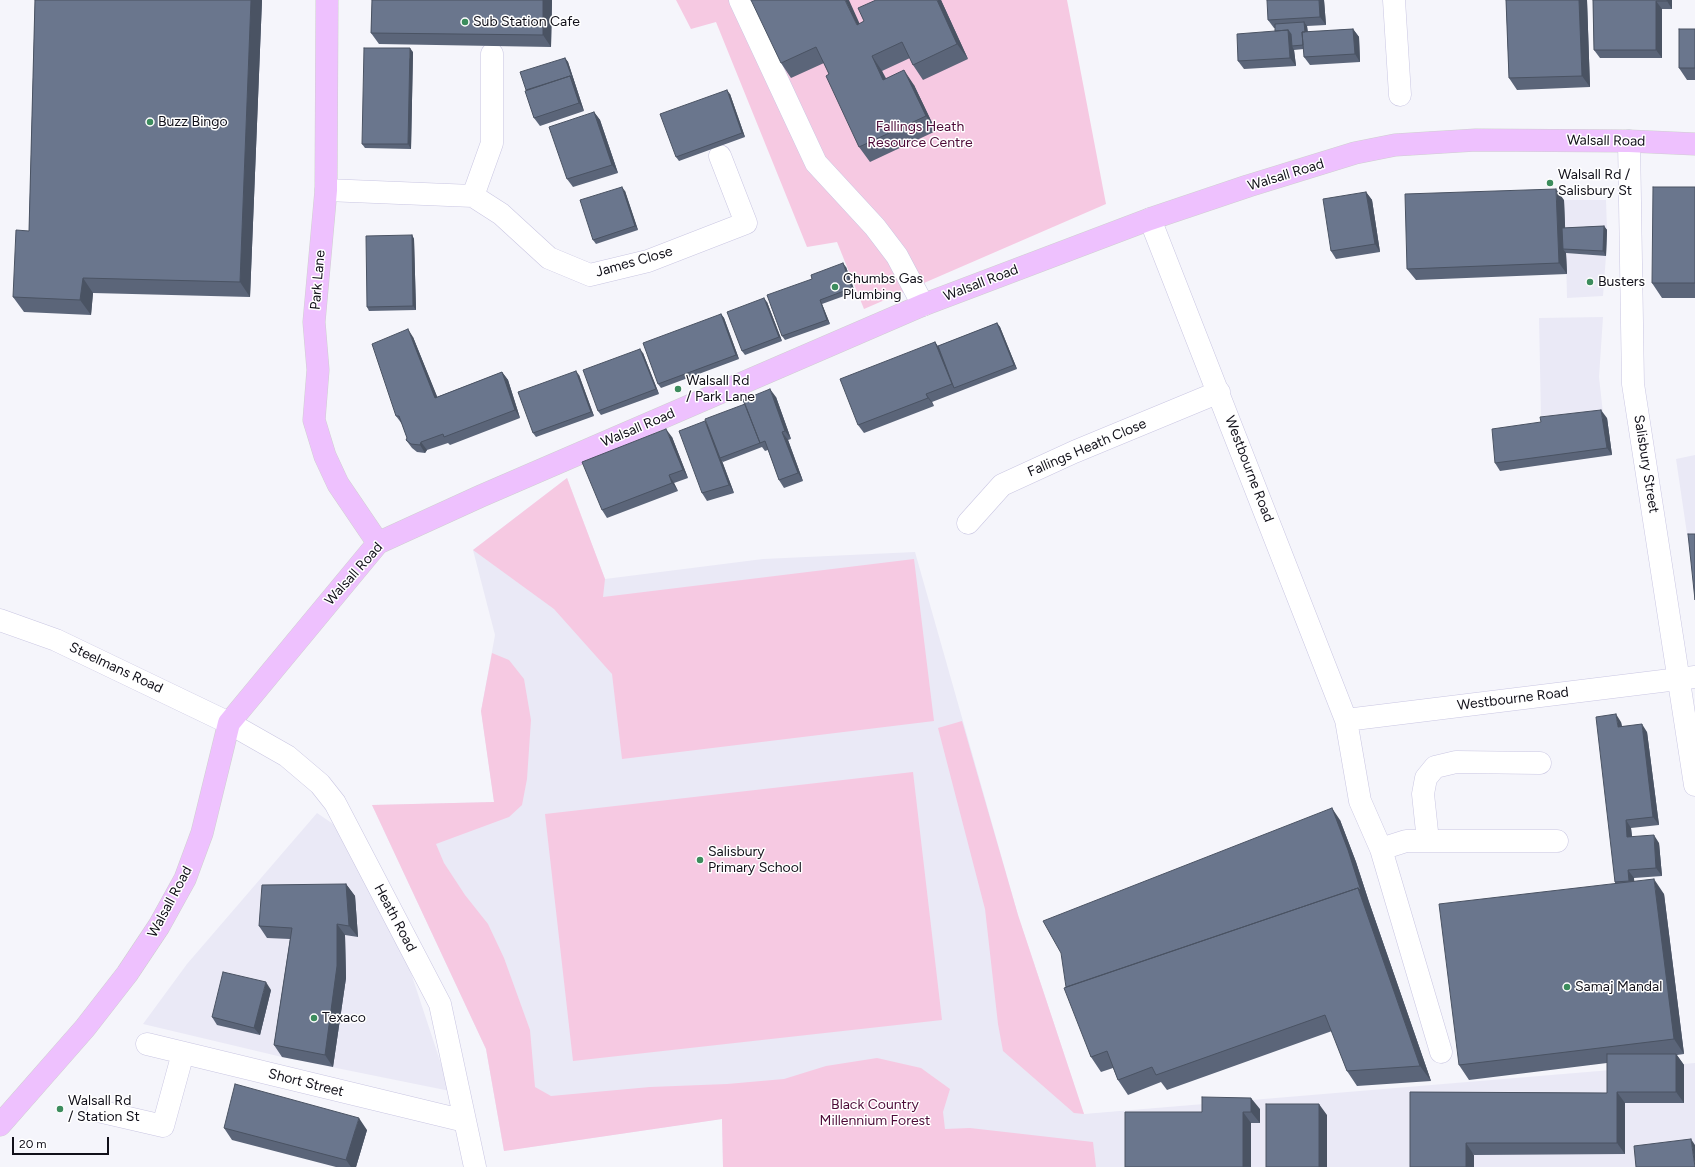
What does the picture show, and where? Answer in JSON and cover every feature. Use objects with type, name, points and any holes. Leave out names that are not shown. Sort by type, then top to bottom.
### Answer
[{"type":"main road","name":"Park Lane","points":[[327,0],[326,190],[314,322],[318,370],[314,420],[325,456],[338,484],[378,543]]},
{"type":"main road","name":"Walsall Road","points":[[0,1125],[85,1028],[126,974],[159,926],[185,879],[202,832],[229,723],[378,543],[481,496],[922,305],[1150,219],[1340,158],[1395,145],[1476,140],[1629,141],[1695,144]]},
{"type":"street","points":[[740,0],[816,163],[875,227],[897,256],[922,305]]},
{"type":"street","points":[[1394,0],[1400,95]]},
{"type":"street","points":[[472,196],[492,142],[492,54]]},
{"type":"street","name":"Salisbury Street","points":[[1629,141],[1633,384],[1687,678],[1695,785]]},
{"type":"street","name":"James Close","points":[[326,190],[472,196],[501,214],[549,258],[590,275],[648,261],[746,223],[720,156]]},
{"type":"street","name":"Westbourne Road","points":[[1150,219],[1219,392],[1346,720],[1360,801],[1382,849],[1441,1052]]},
{"type":"street","name":"Fallings Heath Close","points":[[968,523],[1002,485],[1074,452],[1219,392]]},
{"type":"street","name":"Steelmans Road","points":[[0,620],[56,640],[229,723]]},
{"type":"street","name":"Westbourne Road","points":[[1346,720],[1687,678]]},
{"type":"street","name":"Heath Road","points":[[229,723],[287,756],[320,784],[335,803],[440,1004],[475,1167]]},
{"type":"street","points":[[1428,841],[1423,794],[1426,778],[1435,767],[1456,762],[1540,763]]},
{"type":"street","points":[[1382,849],[1406,841],[1557,841]]},
{"type":"street","name":"Short Street","points":[[147,1044],[465,1122]]},
{"type":"street","points":[[98,1111],[163,1126],[183,1053]]},
{"type":"shaded area","points":[[1564,200],[1606,200],[1607,230],[1565,232]]},
{"type":"shaded area","points":[[1566,253],[1606,256],[1603,296],[1567,298]]},
{"type":"shaded area","points":[[1603,317],[1599,377],[1603,413],[1541,416],[1539,318]]},
{"type":"shaded area","points":[[1695,455],[1695,588],[1676,459]]},
{"type":"shaded area","name":"Salisbury Primary School","points":[[567,478],[605,579],[763,559],[915,552],[1018,915],[1084,1114],[1695,1063],[1695,1167],[723,1167],[722,1119],[504,1151],[486,1049],[372,805],[494,802],[481,711],[495,635],[473,550]]},
{"type":"shaded area","points":[[317,813],[339,828],[410,970],[450,1091],[282,1057],[143,1024],[187,964]]},
{"type":"green space","name":"Fallings Heath Resource Centre","points":[[676,0],[1067,0],[1106,204],[864,309],[837,242],[807,247],[716,22],[691,29]]},
{"type":"green space","points":[[567,478],[605,579],[603,597],[914,559],[934,721],[622,759],[612,674],[554,609],[473,550]]},
{"type":"green space","name":"Black Country Millennium Forest","points":[[492,653],[509,660],[524,679],[531,720],[527,779],[522,805],[509,817],[436,844],[444,863],[465,895],[488,924],[504,958],[530,1030],[535,1087],[551,1096],[650,1087],[727,1084],[784,1079],[826,1066],[877,1058],[921,1068],[950,1089],[943,1112],[945,1129],[970,1128],[1093,1142],[1096,1167],[723,1167],[722,1119],[504,1151],[486,1049],[372,805],[494,802],[481,711]]},
{"type":"green space","points":[[962,721],[1018,915],[1084,1114],[1074,1113],[1003,1051],[998,1024],[985,909],[938,728]]},
{"type":"green space","points":[[913,772],[942,1020],[573,1061],[545,814]]},
{"type":"building","name":"Buzz Bingo","points":[[35,0],[251,0],[240,282],[83,278],[80,300],[13,297],[16,230],[29,231]]},
{"type":"building","name":"Sub Station Cafe","points":[[372,0],[543,0],[543,35],[371,33]]},
{"type":"building","name":"Fallings Heath Resource Centre","points":[[751,0],[845,0],[857,25],[864,21],[858,8],[876,0],[937,0],[957,44],[913,65],[902,42],[872,56],[883,80],[904,70],[926,116],[859,147],[826,76],[829,74],[816,47],[781,63]]},
{"type":"building","points":[[1267,0],[1319,0],[1320,17],[1268,20]]},
{"type":"building","points":[[1506,0],[1579,0],[1582,76],[1509,78]]},
{"type":"building","points":[[1593,0],[1667,0],[1656,1],[1656,50],[1594,50]]},
{"type":"building","points":[[1304,22],[1305,32],[1302,32],[1303,45],[1292,46],[1291,34],[1288,30],[1275,31],[1275,24]]},
{"type":"building","points":[[1353,29],[1355,54],[1304,57],[1302,32]]},
{"type":"building","points":[[1679,29],[1695,29],[1695,68],[1679,68]]},
{"type":"building","points":[[1288,30],[1290,58],[1238,61],[1237,34]]},
{"type":"building","points":[[364,48],[410,48],[408,144],[362,144]]},
{"type":"building","points":[[565,58],[573,80],[570,76],[526,90],[520,72]]},
{"type":"building","points":[[570,76],[579,103],[534,118],[525,91]]},
{"type":"building","points":[[727,90],[742,133],[676,157],[660,114]]},
{"type":"building","points":[[594,112],[612,165],[567,179],[549,127]]},
{"type":"building","points":[[622,187],[635,226],[593,240],[580,200]]},
{"type":"building","points":[[1653,187],[1695,187],[1695,283],[1652,283]]},
{"type":"building","points":[[1556,189],[1559,263],[1407,269],[1405,194]]},
{"type":"building","points":[[1366,192],[1375,244],[1331,251],[1323,199]]},
{"type":"building","points":[[1604,226],[1603,251],[1563,249],[1562,228]]},
{"type":"building","points":[[412,235],[413,306],[367,307],[366,236]]},
{"type":"building","points":[[843,263],[852,288],[820,300],[827,320],[782,336],[767,295],[812,279],[811,275]]},
{"type":"building","points":[[764,298],[779,337],[742,351],[727,312]]},
{"type":"building","points":[[721,314],[736,355],[658,384],[643,343]]},
{"type":"building","points":[[997,323],[1014,365],[954,388],[938,346]]},
{"type":"building","points":[[408,329],[435,398],[502,372],[515,410],[444,437],[443,434],[421,442],[420,445],[411,444],[406,440],[407,438],[399,416],[396,416],[372,344]]},
{"type":"building","points":[[935,342],[952,384],[926,394],[928,398],[858,425],[840,379]]},
{"type":"building","points":[[640,349],[656,389],[598,411],[583,370]]},
{"type":"building","points":[[576,371],[591,412],[533,433],[518,392]]},
{"type":"building","points":[[770,389],[785,431],[782,432],[798,473],[779,480],[765,441],[760,443],[743,400]]},
{"type":"building","points":[[745,404],[760,443],[720,458],[705,419]]},
{"type":"building","points":[[1601,410],[1607,448],[1495,463],[1492,429],[1541,422],[1540,417]]},
{"type":"building","points":[[705,421],[729,485],[702,493],[679,431]]},
{"type":"building","points":[[666,429],[683,470],[669,475],[672,483],[602,510],[582,462]]},
{"type":"building","points":[[1688,534],[1695,534],[1695,600]]},
{"type":"building","points":[[1616,714],[1618,727],[1642,724],[1653,817],[1626,820],[1627,837],[1654,835],[1656,868],[1628,870],[1629,881],[1615,882],[1596,717]]},
{"type":"building","points":[[1332,808],[1348,850],[1361,891],[1358,888],[1066,987],[1061,953],[1043,921]]},
{"type":"building","name":"Samaj Mandal","points":[[1654,879],[1674,1039],[1459,1065],[1439,904]]},
{"type":"building","name":"Texaco","points":[[346,884],[349,926],[337,924],[337,966],[325,1055],[274,1045],[292,928],[259,926],[262,885]]},
{"type":"building","points":[[1358,888],[1420,1066],[1347,1071],[1325,1015],[1156,1075],[1152,1067],[1118,1080],[1107,1051],[1091,1057],[1064,988]]},
{"type":"building","points":[[223,972],[266,982],[254,1028],[212,1017]]},
{"type":"building","points":[[1607,1054],[1676,1054],[1676,1092],[1617,1092],[1617,1143],[1466,1143],[1466,1167],[1410,1167],[1410,1092],[1607,1093]]},
{"type":"building","points":[[235,1084],[359,1118],[346,1160],[224,1128]]},
{"type":"building","points":[[1202,1097],[1251,1098],[1251,1112],[1243,1112],[1243,1167],[1125,1167],[1125,1112],[1202,1112]]},
{"type":"building","points":[[1266,1104],[1319,1104],[1319,1167],[1266,1167]]},
{"type":"building","points":[[1691,1139],[1695,1167],[1636,1167],[1634,1146]]},
{"type":"place","name":"Sub Station Cafe","points":[[465,22]]},
{"type":"place","name":"Buzz Bingo","points":[[150,122]]},
{"type":"place","name":"Walsall Rd / Salisbury St","points":[[1550,183]]},
{"type":"place","name":"Busters","points":[[1590,282]]},
{"type":"place","name":"Chumbs Gas Plumbing","points":[[835,287]]},
{"type":"place","name":"Walsall Rd / Park Lane","points":[[678,389]]},
{"type":"place","name":"Salisbury Primary School","points":[[700,860]]},
{"type":"place","name":"Samaj Mandal","points":[[1567,987]]},
{"type":"place","name":"Texaco","points":[[314,1018]]},
{"type":"place","name":"Walsall Rd / Station St","points":[[60,1109]]}]
